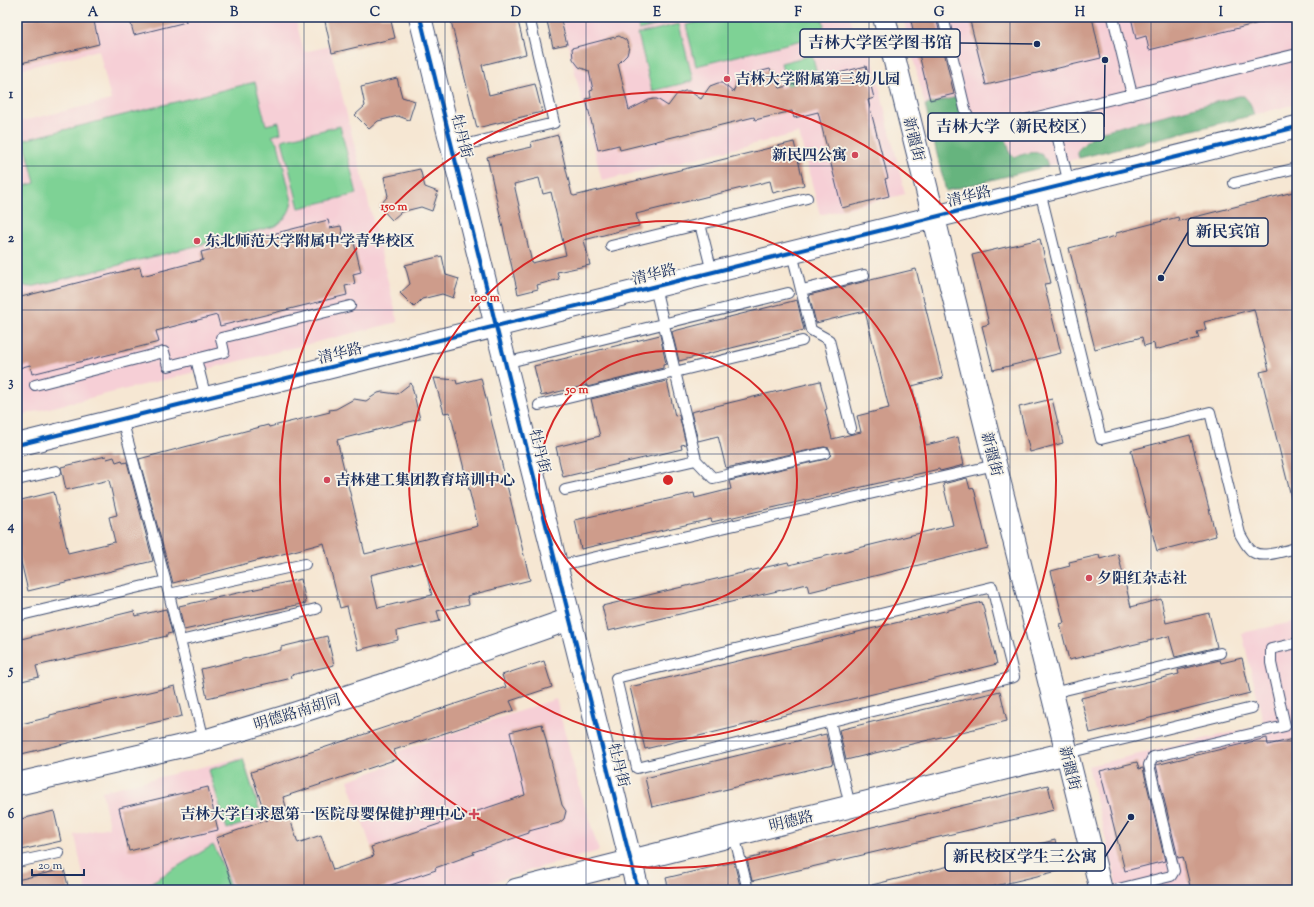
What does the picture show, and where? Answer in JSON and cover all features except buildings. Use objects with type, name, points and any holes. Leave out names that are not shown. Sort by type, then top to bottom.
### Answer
[{"type":"street","name":"牡丹街","points":[[420,17],[505,363],[638,890]]},
{"type":"street","name":"新疆街","points":[[884,17],[1101,890]]},
{"type":"street","name":"清华路","points":[[17,445],[1297,127]]},
{"type":"street","name":"明德路南胡同","points":[[17,784],[204,741],[380,686],[570,619]]},
{"type":"street","name":"明德路","points":[[523,889],[1066,753]]},
{"type":"lane","points":[[452,148],[554,123],[529,17]]},
{"type":"lane","points":[[943,17],[966,113],[972,124],[980,125],[996,121],[1009,124],[1297,54]]},
{"type":"lane","points":[[1113,17],[1132,94]]},
{"type":"lane","points":[[1052,114],[1069,184]]},
{"type":"lane","points":[[1234,183],[1297,168]]},
{"type":"lane","points":[[1040,191],[1101,439],[1210,412],[1240,534],[1247,546],[1254,553],[1263,555],[1297,548]]},
{"type":"lane","points":[[611,246],[807,198]]},
{"type":"lane","points":[[700,224],[712,272]]},
{"type":"lane","points":[[792,253],[811,330],[829,340],[851,428]]},
{"type":"lane","points":[[802,290],[864,275]]},
{"type":"lane","points":[[655,286],[696,460],[713,478],[825,453]]},
{"type":"lane","points":[[505,363],[788,293]]},
{"type":"lane","points":[[35,385],[164,352],[168,366],[224,352],[220,338],[350,306]]},
{"type":"lane","points":[[540,405],[802,341]]},
{"type":"lane","points":[[196,359],[206,398]]},
{"type":"lane","points":[[122,419],[169,594],[204,741]]},
{"type":"lane","points":[[566,490],[696,460]]},
{"type":"lane","points":[[556,566],[995,465]]},
{"type":"lane","points":[[17,480],[56,471]]},
{"type":"lane","points":[[169,594],[304,564]]},
{"type":"lane","points":[[17,616],[165,581]]},
{"type":"lane","points":[[992,587],[1014,677],[830,721],[638,768],[616,678],[992,587]]},
{"type":"lane","points":[[180,641],[316,609]]},
{"type":"lane","points":[[1114,890],[1171,876],[1174,871],[1149,765],[1153,757],[1285,726],[1271,663],[1271,649],[1297,643]]},
{"type":"lane","points":[[1052,693],[1220,653]]},
{"type":"lane","points":[[1066,753],[1252,708]]},
{"type":"lane","points":[[830,721],[850,806]]},
{"type":"lane","points":[[734,835],[748,890]]},
{"type":"lane","points":[[17,862],[59,853]]},
{"type":"shaded area","name":"东北师范大学附属中学青华校区","points":[[17,17],[295,17],[304,52],[330,46],[398,322],[17,416],[17,160],[27,157],[18,122],[111,100],[99,50],[17,70]]},
{"type":"shaded area","name":"吉林大学附属第三幼儿园","points":[[561,17],[850,17],[855,33],[871,52],[905,194],[820,215],[799,133],[602,181]]},
{"type":"shaded area","points":[[903,17],[1297,17],[1297,104],[946,191]]},
{"type":"shaded area","points":[[1297,621],[1297,890],[1118,890],[1088,766],[1264,725],[1242,633]]},
{"type":"shaded area","name":"吉林大学白求恩第一医院母婴保健护理中心","points":[[556,699],[578,783],[599,851],[467,890],[386,890],[348,780],[401,762],[398,751]]},
{"type":"shaded area","points":[[243,757],[291,890],[86,890],[75,835],[109,827],[102,791]]},
{"type":"green space","points":[[636,17],[672,17],[666,23],[639,30]]},
{"type":"green space","points":[[717,17],[822,17],[824,25],[819,36],[696,66],[686,25]]},
{"type":"green space","points":[[679,24],[693,81],[652,91],[638,34]]},
{"type":"green space","points":[[812,55],[818,78],[786,86],[781,63]]},
{"type":"green space","points":[[255,82],[266,125],[279,122],[281,133],[272,136],[278,144],[292,201],[288,212],[276,226],[35,286],[28,287],[17,283],[17,188],[35,183],[24,140]]},
{"type":"green space","points":[[1239,96],[1244,96],[1250,103],[1254,115],[1079,158],[1077,151],[1095,133]]},
{"type":"green space","points":[[957,97],[963,123],[971,136],[996,131],[1000,132],[1006,139],[1010,154],[1014,157],[1035,152],[1039,153],[1046,160],[1048,166],[946,191],[925,105]]},
{"type":"green space","points":[[340,126],[357,194],[299,208],[282,140]]},
{"type":"green space","points":[[243,759],[262,818],[227,829],[209,770]]},
{"type":"green space","points":[[213,845],[219,856],[231,890],[139,890]]},
{"type":"cycle path","points":[[420,17],[638,890]]},
{"type":"cycle path","points":[[17,445],[1297,127]]},
{"type":"place","name":"吉林大学医学图书馆","points":[[1037,44]]},
{"type":"place","name":"吉林大学（新民校区）","points":[[1105,60]]},
{"type":"place","name":"吉林大学附属第三幼儿园","points":[[727,79]]},
{"type":"place","name":"新民四公寓","points":[[855,155]]},
{"type":"place","name":"东北师范大学附属中学青华校区","points":[[197,241]]},
{"type":"place","name":"新民宾馆","points":[[1161,278]]},
{"type":"place","name":"吉林建工集团教育培训中心","points":[[327,480]]},
{"type":"place","name":"夕阳红杂志社","points":[[1089,578]]},
{"type":"place","name":"吉林大学白求恩第一医院母婴保健护理中心","points":[[474,814]]},
{"type":"place","name":"新民校区学生三公寓","points":[[1131,817]]}]
